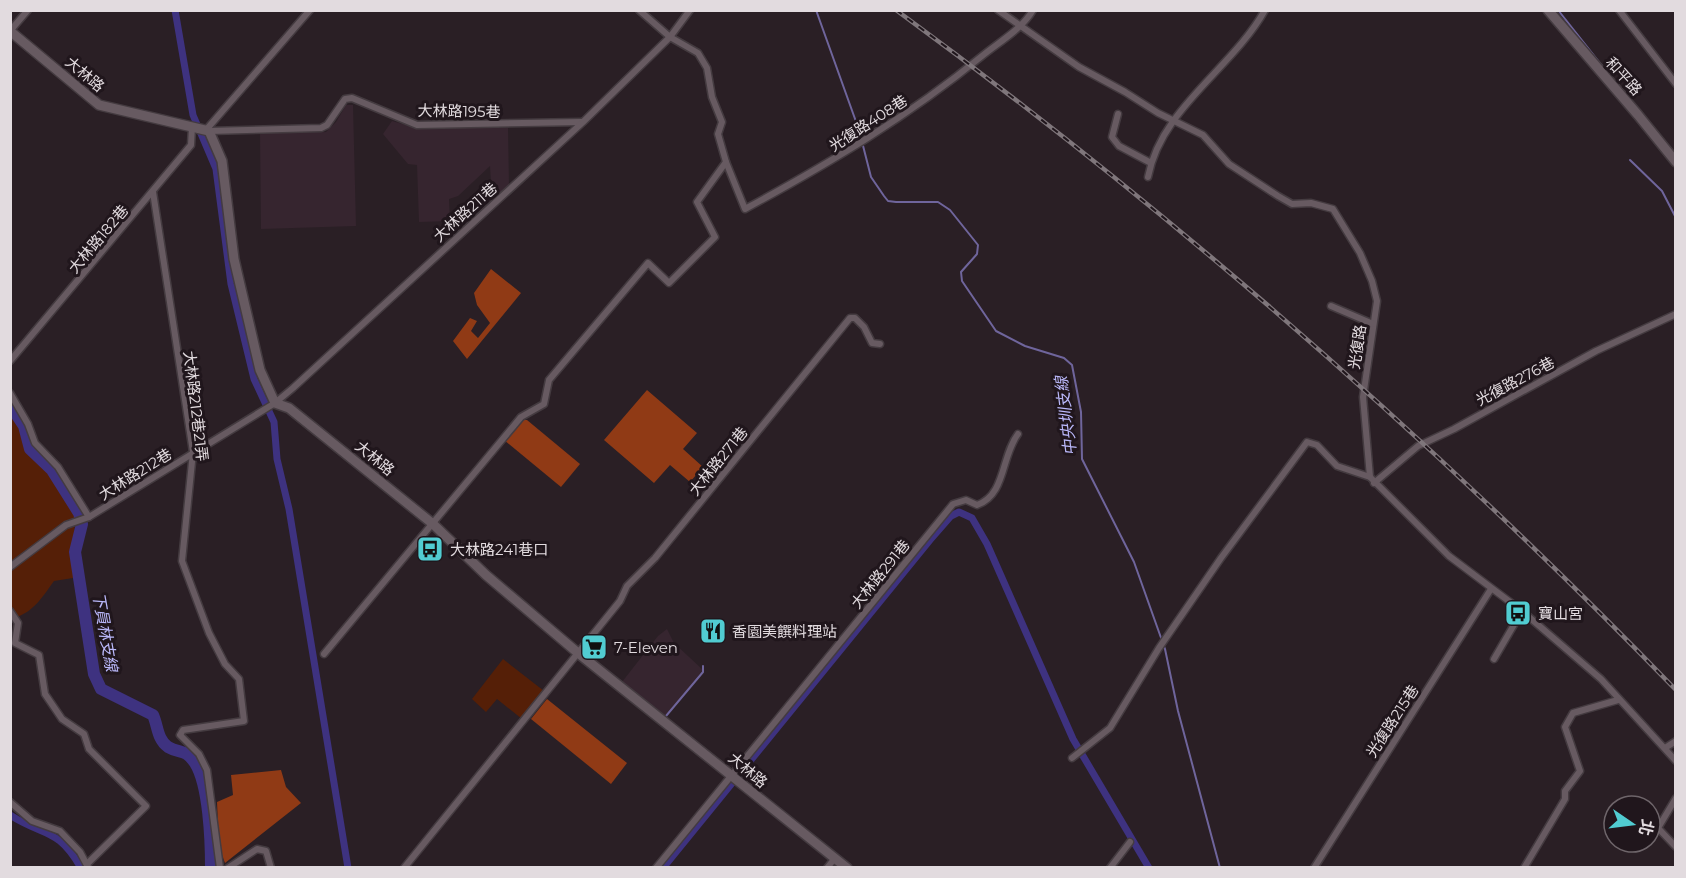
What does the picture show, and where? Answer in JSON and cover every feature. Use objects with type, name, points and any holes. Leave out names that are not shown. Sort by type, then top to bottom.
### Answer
[{"type":"street","points":[[11,31],[28,10]]},
{"type":"street","points":[[275,403],[260,370],[234,259],[222,161],[207,130],[310,10]]},
{"type":"street","points":[[324,654],[521,417],[544,404],[549,380],[648,263],[669,283],[714,237],[697,202],[726,162],[718,134],[722,122],[712,97],[707,68],[698,53],[670,38],[639,10]]},
{"type":"street","name":"大林路211巷","points":[[275,403],[583,122],[670,38],[690,10]]},
{"type":"street","name":"光復路","points":[[998,10],[1018,27],[1079,67],[1203,135],[1229,164],[1278,196],[1292,204],[1311,203],[1333,209],[1360,253],[1372,281],[1377,301],[1363,397],[1372,480]]},
{"type":"street","name":"光復路408巷","points":[[726,162],[745,209],[862,143],[939,91],[1018,27],[1033,10]]},
{"type":"street","points":[[1148,177],[1151,163],[1174,120],[1246,40],[1265,10]]},
{"type":"street","name":"和平路","points":[[1548,10],[1676,162]]},
{"type":"street","points":[[1619,10],[1676,84]]},
{"type":"street","name":"大林路","points":[[11,31],[99,105],[207,130]]},
{"type":"street","name":"大林路195巷","points":[[207,130],[321,128],[327,125],[345,99],[352,98],[364,100],[417,125],[583,122]]},
{"type":"street","points":[[1118,114],[1112,137],[1119,146],[1151,163]]},
{"type":"street","name":"大林路182巷","points":[[10,361],[191,145],[192,127]]},
{"type":"street","name":"大林路212巷21弄","points":[[153,192],[193,452],[182,561],[209,633],[225,664],[239,679],[244,721],[183,730],[180,735],[199,754],[207,770],[220,867]]},
{"type":"street","points":[[1331,306],[1373,324]]},
{"type":"street","name":"光復路276巷","points":[[1372,480],[1418,446],[1454,429],[1596,351],[1676,314]]},
{"type":"street","name":"大林路271巷","points":[[578,652],[620,601],[627,586],[655,558],[850,318],[855,318],[864,327],[872,343],[880,344]]},
{"type":"street","points":[[10,393],[28,424],[35,443],[58,467],[89,517]]},
{"type":"street","name":"大林路","points":[[275,403],[289,408],[433,524],[486,575],[578,652],[732,774],[779,816],[847,867]]},
{"type":"street","name":"大林路212巷","points":[[10,567],[66,525],[89,517],[275,403]]},
{"type":"street","name":"大林路291巷","points":[[732,774],[953,504],[966,500],[978,505],[988,501],[996,492],[1010,444],[1018,434]]},
{"type":"street","points":[[1072,758],[1110,728],[1163,643],[1221,558],[1307,442],[1317,445],[1337,466],[1372,480],[1449,556],[1522,611],[1601,679],[1676,761]]},
{"type":"street","name":"光復路215巷","points":[[1314,867],[1491,589]]},
{"type":"street","points":[[10,611],[18,623],[15,643],[39,655],[45,694],[62,719],[84,734],[89,749],[146,806],[88,866],[80,852],[60,831],[32,821],[10,802]]},
{"type":"street","points":[[1494,659],[1522,611]]},
{"type":"street","points":[[404,867],[578,652]]},
{"type":"street","points":[[1524,867],[1564,799],[1565,791],[1580,771],[1564,727],[1573,713],[1618,700]]},
{"type":"street","points":[[1665,748],[1676,741]]},
{"type":"street","points":[[656,867],[732,774]]},
{"type":"street","points":[[1676,798],[1658,828],[1676,848]]},
{"type":"street","points":[[1110,867],[1130,842]]},
{"type":"street","points":[[228,867],[257,849],[266,850],[271,867]]},
{"type":"street","points":[[827,867],[835,858]]},
{"type":"shaded area","points":[[346,105],[353,105],[356,226],[261,229],[260,133],[326,132],[336,122]]},
{"type":"shaded area","points":[[392,121],[414,127],[508,128],[509,185],[492,201],[490,166],[458,196],[449,199],[450,221],[419,222],[417,165],[408,164],[383,134]]},
{"type":"shaded area","points":[[491,269],[521,293],[467,359],[453,341],[470,318],[477,321],[471,331],[478,338],[490,323],[477,305],[474,293]]},
{"type":"shaded area","points":[[647,390],[697,433],[683,449],[703,467],[690,482],[670,465],[654,483],[604,440]]},
{"type":"shaded area","points":[[10,411],[21,427],[29,452],[49,472],[75,514],[73,578],[54,581],[31,609],[11,619]]},
{"type":"shaded area","points":[[521,420],[527,420],[580,464],[561,487],[504,440]]},
{"type":"shaded area","points":[[667,629],[674,643],[703,670],[665,717],[622,682],[658,636]]},
{"type":"shaded area","points":[[503,659],[544,691],[522,719],[497,699],[486,712],[472,699]]},
{"type":"shaded area","points":[[547,699],[627,763],[611,784],[531,719]]},
{"type":"shaded area","points":[[281,770],[286,787],[301,803],[225,863],[219,847],[217,802],[233,795],[231,775]]},
{"type":"waterway","points":[[175,10],[193,115],[216,169],[231,284],[254,379],[274,422],[277,459],[289,509],[348,868]]},
{"type":"waterway","name":"中央圳支線","points":[[816,10],[859,130],[871,177],[884,196],[888,201],[896,202],[938,202],[950,210],[978,245],[977,254],[961,272],[962,281],[996,331],[1025,346],[1064,358],[1072,365],[1081,412],[1082,459],[1134,562],[1165,649],[1178,711],[1220,868]]},
{"type":"waterway","points":[[1558,10],[1607,72]]},
{"type":"waterway","points":[[1630,160],[1662,191],[1676,218]]},
{"type":"waterway","name":"下員林支線","points":[[10,405],[24,426],[30,449],[52,470],[79,513],[82,524],[75,552],[94,674],[101,689],[153,715],[164,744],[185,753],[195,763],[200,773],[206,799],[210,829],[211,868]]},
{"type":"waterway","points":[[663,868],[930,540],[951,516],[959,512],[972,518],[987,544],[1073,739],[1149,868]]},
{"type":"waterway","points":[[666,716],[703,672],[703,666]]},
{"type":"waterway","points":[[10,815],[57,839],[73,855],[81,868]]},
{"type":"railway","points":[[896,10],[1101,167],[1202,249],[1300,334],[1492,508],[1676,690]]},
{"type":"place","name":"大林路241巷口","points":[[430,549]]},
{"type":"place","name":"寶山宮","points":[[1518,613]]},
{"type":"place","name":"香園美饌料理站","points":[[713,631]]},
{"type":"place","name":"7-Eleven","points":[[594,647]]}]
